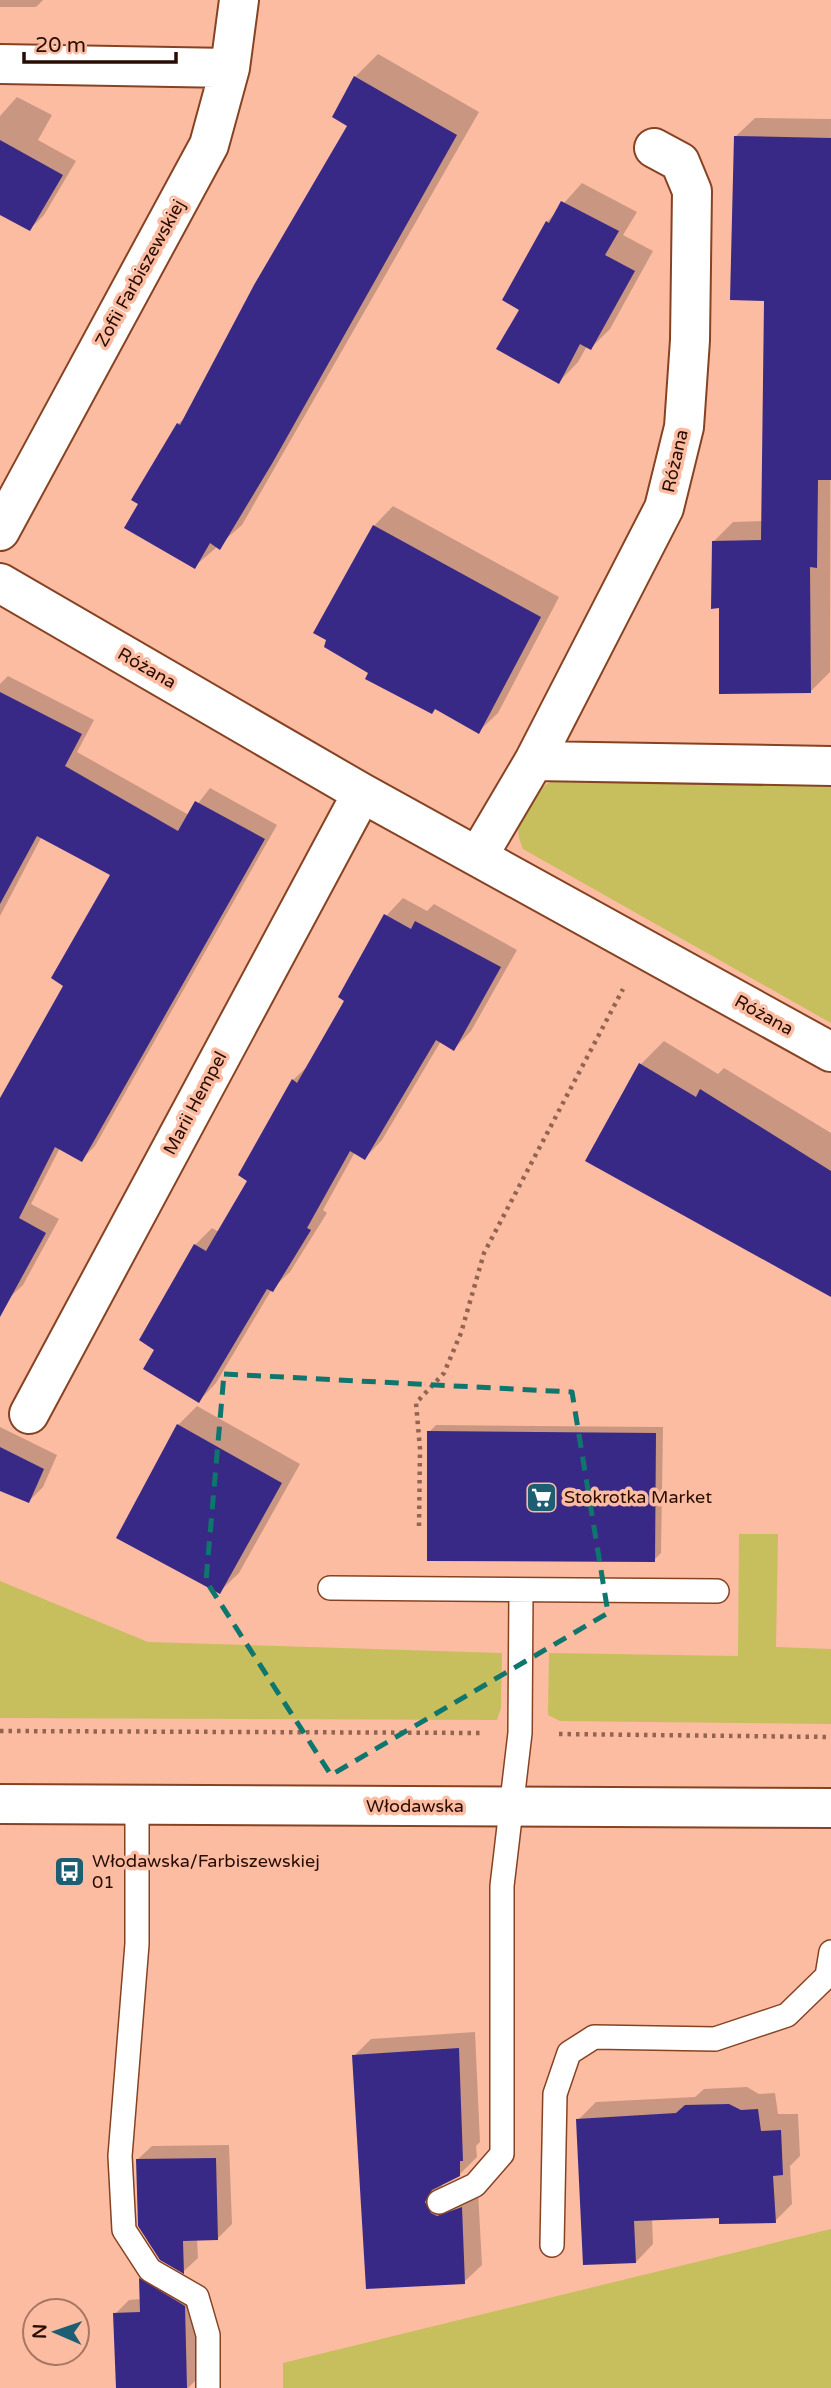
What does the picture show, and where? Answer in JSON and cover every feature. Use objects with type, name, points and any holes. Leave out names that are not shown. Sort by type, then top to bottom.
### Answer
[{"type":"street","name":"Zofii Farbiszewskiej","points":[[0,531],[209,145],[230,68],[239,0]]},
{"type":"street","points":[[0,64],[230,68]]},
{"type":"street","name":"Różana","points":[[478,856],[534,761],[664,508],[684,427],[690,340],[692,191],[680,162],[654,148]]},
{"type":"street","name":"Różana","points":[[0,583],[362,793],[831,1052]]},
{"type":"street","points":[[534,761],[831,766]]},
{"type":"street","name":"Marii Hempel","points":[[29,1414],[362,793]]},
{"type":"street","name":"Włodawska","points":[[0,1804],[831,1808]]},
{"type":"lane","points":[[330,1588],[716,1591]]},
{"type":"lane","points":[[439,2202],[475,2185],[502,2154],[502,1886],[520,1733],[521,1590]]},
{"type":"lane","points":[[137,1804],[137,1944],[120,2156],[124,2230],[150,2270],[197,2297],[208,2335],[208,2388]]},
{"type":"lane","points":[[552,2245],[555,2094],[569,2053],[594,2037],[715,2039],[787,2015],[827,1976],[831,1952]]},
{"type":"path","points":[[419,1526],[420,1449],[415,1403],[444,1373],[461,1333],[484,1253],[627,982]]},
{"type":"path","points":[[0,1731],[831,1737]]},
{"type":"highlighted area","points":[[224,1374],[572,1392],[608,1613],[331,1775],[206,1581]]},
{"type":"shaded area","points":[[558,778],[831,784],[831,1023],[523,849],[518,827],[520,816],[539,790]]},
{"type":"shaded area","points":[[739,1534],[778,1534],[776,1647],[831,1649],[831,1724],[560,1721],[548,1715],[549,1653],[738,1656]]},
{"type":"shaded area","points":[[0,1581],[148,1642],[502,1653],[501,1708],[497,1720],[0,1718]]},
{"type":"shaded area","points":[[831,2229],[831,2388],[283,2388],[283,2363]]},
{"type":"building","points":[[354,76],[457,135],[273,462],[220,550],[210,543],[195,569],[124,528],[138,504],[131,500],[177,423],[180,425],[254,285],[347,126],[332,117]]},
{"type":"building","points":[[734,136],[831,138],[831,480],[818,480],[817,568],[810,567],[811,693],[719,694],[719,608],[711,609],[712,541],[761,540],[764,301],[730,300]]},
{"type":"building","points":[[0,140],[63,175],[30,231],[0,215]]},
{"type":"building","points":[[561,201],[619,231],[605,255],[635,271],[591,350],[580,344],[559,384],[496,349],[519,310],[502,300],[546,221],[549,223]]},
{"type":"building","points":[[373,525],[541,617],[479,734],[435,709],[432,714],[365,679],[368,673],[324,647],[326,640],[313,633]]},
{"type":"building","points":[[0,692],[82,734],[65,766],[178,831],[195,801],[265,839],[82,1162],[55,1147],[19,1218],[46,1233],[0,1317],[0,1098],[63,986],[51,978],[110,875],[37,836],[0,904]]},
{"type":"building","points":[[384,914],[411,929],[415,921],[501,967],[454,1051],[436,1040],[365,1160],[350,1151],[307,1228],[311,1230],[273,1292],[267,1289],[199,1403],[143,1369],[154,1350],[139,1340],[194,1244],[206,1251],[247,1181],[238,1175],[292,1079],[297,1083],[344,1001],[338,997]]},
{"type":"building","points":[[639,1063],[696,1097],[700,1089],[831,1171],[831,1297],[585,1161]]},
{"type":"building","points":[[177,1424],[282,1483],[220,1594],[116,1538]]},
{"type":"building","name":"Stokrotka Market","points":[[427,1431],[656,1433],[655,1562],[427,1561]]},
{"type":"building","points":[[0,1447],[44,1469],[29,1503],[0,1491]]},
{"type":"building","points":[[459,2048],[463,2161],[460,2161],[460,2176],[432,2190],[425,2202],[431,2213],[437,2216],[462,2207],[465,2284],[366,2289],[352,2055]]},
{"type":"building","points":[[729,2104],[741,2110],[758,2109],[761,2131],[781,2130],[783,2175],[773,2176],[776,2223],[719,2224],[719,2218],[634,2221],[636,2263],[583,2265],[576,2119],[676,2113],[685,2105]]},
{"type":"building","points":[[216,2158],[218,2240],[183,2241],[184,2274],[160,2260],[138,2226],[136,2159]]},
{"type":"building","points":[[139,2278],[185,2306],[187,2388],[116,2388],[113,2313],[140,2312]]},
{"type":"place","name":"Stokrotka Market","points":[[541,1497]]},
{"type":"place","name":"Włodawska/Farbiszewskiej 01","points":[[69,1871]]}]
